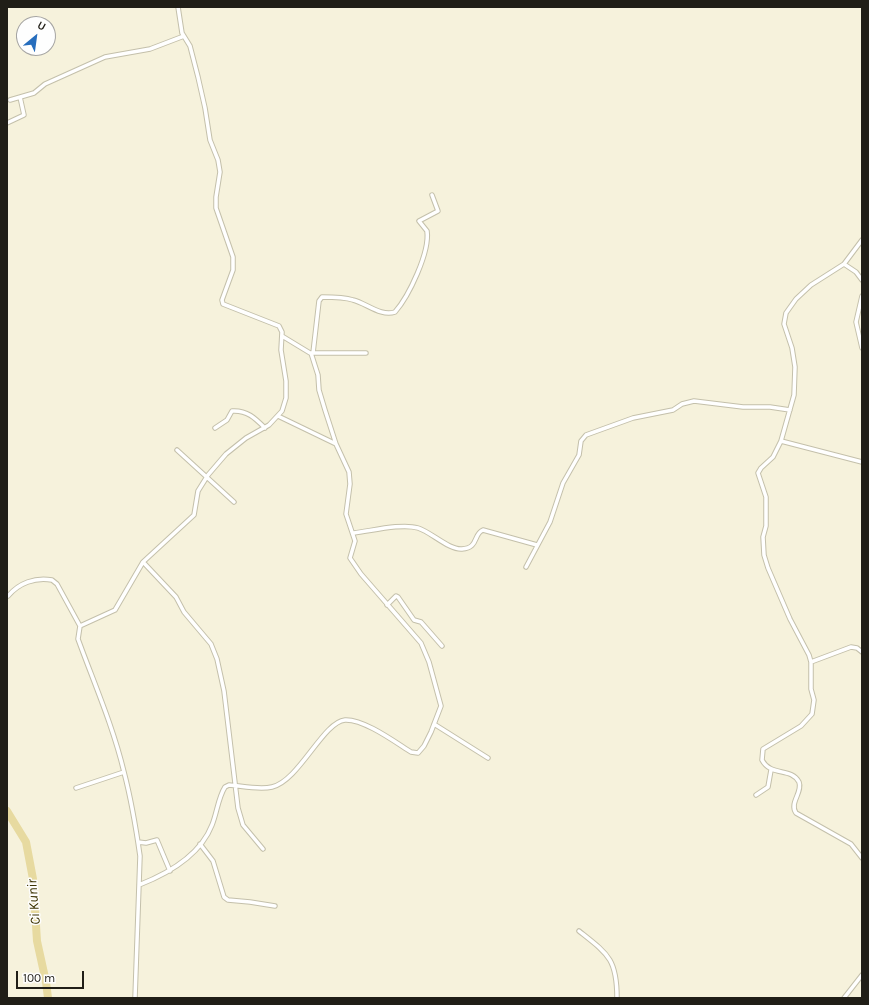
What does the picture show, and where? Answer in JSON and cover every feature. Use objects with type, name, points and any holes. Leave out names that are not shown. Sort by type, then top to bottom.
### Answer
[{"type":"street","points":[[80,626],[115,610],[143,562],[194,515],[198,491],[206,477],[226,454],[246,438],[265,428],[278,416],[282,411],[286,398],[286,381],[281,350],[281,329],[277,324],[223,304],[222,300],[233,270],[233,257],[216,208],[216,197],[220,172],[218,160],[210,140],[206,108],[190,46],[184,36],[178,7]]},
{"type":"street","points":[[10,100],[34,93],[50,81],[105,57],[150,49],[184,36]]},
{"type":"street","points":[[7,123],[24,116],[20,97]]},
{"type":"street","points":[[139,885],[177,867],[200,844],[211,827],[224,789],[229,785],[263,788],[281,784],[300,766],[333,726],[345,720],[359,722],[414,753],[418,753],[424,746],[440,710],[440,700],[421,643],[386,605],[350,558],[355,541],[354,533],[346,514],[350,484],[349,472],[336,444],[325,410],[319,390],[318,375],[312,353],[319,300],[321,298],[351,299],[379,311],[392,313],[397,310],[408,292],[425,253],[428,235],[426,229],[419,221],[438,211],[432,195]]},
{"type":"street","points":[[862,240],[844,264],[811,285],[796,298],[784,318],[784,324],[792,348],[796,379],[790,410],[781,441],[773,457],[761,468],[758,473],[766,497],[764,550],[768,568],[811,662],[811,689],[814,706],[812,714],[794,731],[763,749],[762,760],[771,770],[785,772],[799,783],[793,806],[796,813],[851,844],[862,858]]},
{"type":"street","points":[[844,264],[856,272],[862,280]]},
{"type":"street","points":[[862,296],[856,322],[862,348]]},
{"type":"street","points":[[282,336],[312,353],[366,353]]},
{"type":"street","points":[[526,567],[550,522],[563,483],[579,455],[581,441],[586,435],[633,418],[673,410],[682,404],[694,401],[743,407],[770,407],[790,410]]},
{"type":"street","points":[[215,428],[227,420],[232,411],[238,410],[248,413],[265,428]]},
{"type":"street","points":[[278,416],[336,444]]},
{"type":"street","points":[[781,441],[862,462]]},
{"type":"street","points":[[177,450],[234,502]]},
{"type":"street","points":[[354,533],[404,527],[418,528],[455,548],[462,549],[471,547],[476,542],[479,533],[483,530],[537,545]]},
{"type":"street","points":[[143,562],[176,597],[184,612],[211,644],[217,659],[224,691],[234,786],[238,808],[243,825],[263,849]]},
{"type":"street","points":[[8,596],[14,589],[28,582],[52,580],[57,584],[80,626],[78,639],[104,708],[124,772],[138,842],[140,856],[135,998]]},
{"type":"street","points":[[386,605],[396,596],[398,597],[414,620],[421,622],[442,646]]},
{"type":"street","points":[[811,662],[851,647],[857,648],[862,652]]},
{"type":"street","points":[[434,724],[488,758]]},
{"type":"street","points":[[756,795],[768,788],[771,770]]},
{"type":"street","points":[[76,788],[124,772]]},
{"type":"street","points":[[138,842],[146,843],[157,840],[170,871]]},
{"type":"street","points":[[200,844],[212,861],[224,897],[228,900],[275,906]]},
{"type":"street","points":[[579,931],[602,949],[613,963],[617,981],[617,998]]},
{"type":"street","points":[[844,998],[862,975]]},
{"type":"waterway","name":"Ci Kunir","points":[[7,811],[26,842],[33,879],[37,941],[48,998]]}]
